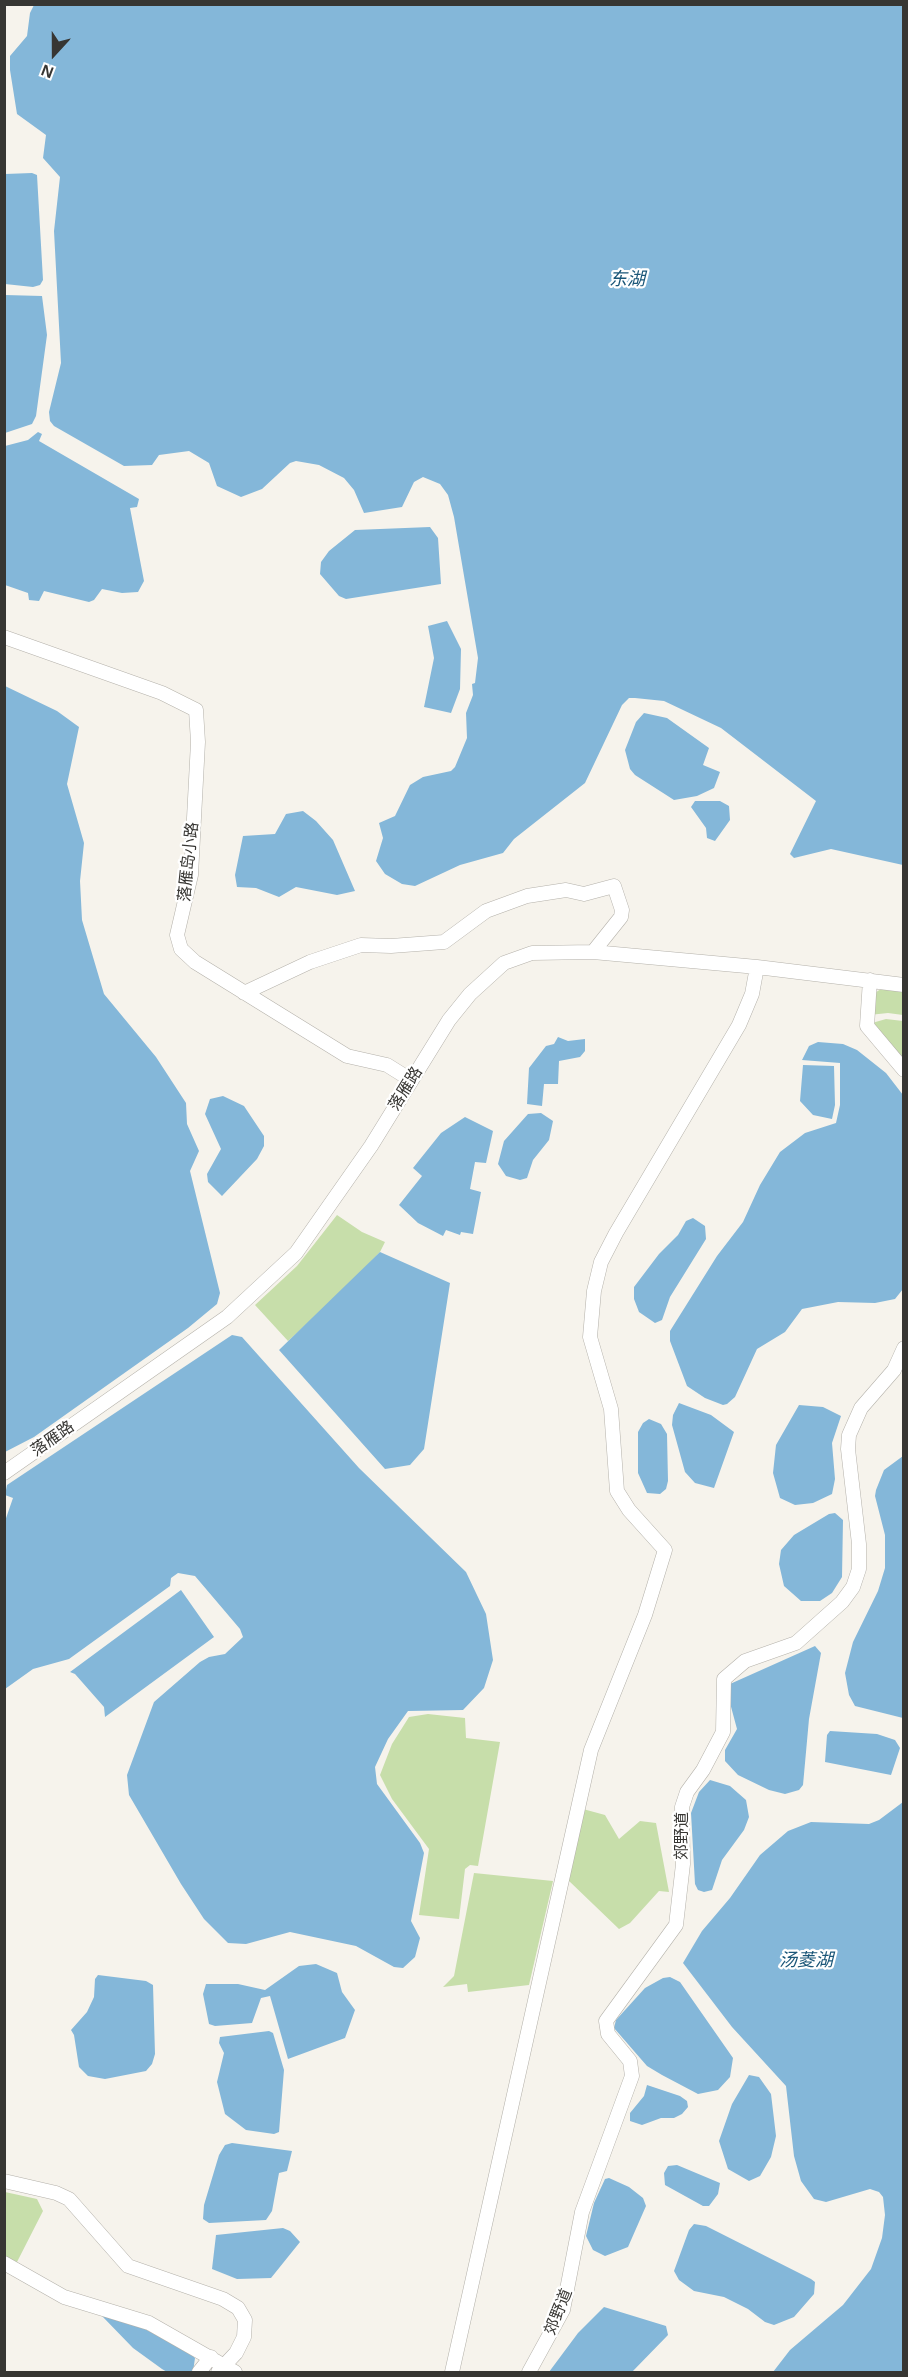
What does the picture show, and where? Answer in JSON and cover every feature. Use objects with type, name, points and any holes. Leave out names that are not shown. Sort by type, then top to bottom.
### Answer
[{"type":"street","name":"落雁岛小路","points":[[4,637],[162,693],[196,710],[198,742],[191,875],[177,941],[181,949],[195,962],[347,1056],[387,1065],[411,1080]]},
{"type":"street","points":[[244,993],[290,970],[360,945],[391,946],[444,942],[486,911],[527,896],[566,890],[584,894],[614,886],[622,910],[621,917],[592,952]]},
{"type":"street","name":"落雁路","points":[[4,1473],[227,1317],[296,1253],[365,1155],[459,1006],[504,963],[532,953],[592,952],[757,967],[903,985]]},
{"type":"street","points":[[452,2373],[591,1750],[645,1615],[665,1550],[629,1510],[616,1491],[611,1409],[590,1337],[594,1291],[601,1262],[615,1233],[739,1025],[754,987],[757,967]]},
{"type":"street","points":[[870,980],[867,1026],[872,1035],[903,1070]]},
{"type":"street","name":"郊野道","points":[[529,2373],[563,2310],[584,2205],[632,2076],[630,2061],[608,2034],[606,2020],[676,1925],[683,1864],[682,1807],[687,1792],[703,1770],[723,1732],[724,1679],[745,1661],[796,1643],[842,1602],[853,1587],[859,1569],[859,1544],[848,1449],[849,1434],[861,1408],[894,1370],[903,1348]]},
{"type":"street","points":[[4,2181],[56,2193],[69,2199],[128,2266],[223,2299],[238,2308],[245,2320],[244,2337],[226,2370],[211,2357],[149,2323],[64,2297],[4,2264]]},
{"type":"street","points":[[199,2373],[211,2357]]},
{"type":"green space","points":[[881,989],[903,991],[903,1015],[888,1013],[869,1015],[873,994]]},
{"type":"green space","points":[[886,1019],[903,1021],[903,1065],[872,1023]]},
{"type":"green space","points":[[337,1215],[362,1232],[385,1242],[380,1252],[342,1292],[288,1341],[255,1305],[297,1266]]},
{"type":"green space","points":[[428,1714],[465,1718],[466,1738],[500,1742],[478,1866],[470,1865],[465,1869],[459,1919],[419,1915],[429,1849],[392,1799],[380,1775],[392,1744],[409,1717]]},
{"type":"green space","points":[[583,1809],[605,1815],[619,1839],[640,1821],[656,1823],[669,1892],[659,1891],[630,1923],[619,1929],[568,1880]]},
{"type":"green space","points":[[474,1873],[553,1881],[529,1985],[468,1992],[467,1984],[443,1987],[454,1976]]},
{"type":"green space","points":[[5,2192],[37,2199],[43,2211],[17,2262],[5,2257]]},
{"type":"water","name":"东湖","points":[[34,5],[903,5],[903,865],[831,849],[794,858],[790,854],[816,801],[721,728],[664,701],[629,698],[622,705],[585,783],[514,839],[503,853],[460,865],[415,886],[402,884],[385,874],[376,861],[383,838],[379,823],[395,816],[410,785],[423,777],[451,771],[455,767],[467,738],[466,713],[473,695],[472,684],[475,683],[478,658],[454,517],[448,495],[440,484],[423,477],[414,482],[402,507],[364,513],[354,490],[344,478],[319,465],[296,461],[290,463],[262,489],[241,497],[217,486],[209,463],[189,451],[159,455],[152,465],[124,466],[54,426],[50,421],[49,412],[61,363],[54,231],[60,177],[43,158],[46,135],[17,114],[10,70],[10,56],[27,36],[30,13]]},
{"type":"water","points":[[32,173],[37,175],[43,280],[40,285],[33,287],[5,284],[5,174]]},
{"type":"water","points":[[5,295],[42,296],[47,335],[36,416],[32,424],[5,433]]},
{"type":"water","points":[[38,432],[42,434],[39,441],[139,499],[137,507],[130,508],[144,581],[138,592],[122,593],[102,589],[94,600],[89,602],[44,591],[39,601],[29,600],[28,593],[5,585],[5,446],[28,440]]},
{"type":"water","points":[[430,527],[438,538],[441,584],[346,599],[339,596],[320,574],[321,562],[329,551],[355,530]]},
{"type":"water","points":[[447,621],[461,649],[460,689],[451,713],[424,707],[434,658],[428,626]]},
{"type":"water","points":[[5,686],[57,711],[79,727],[67,784],[84,843],[80,881],[82,920],[104,994],[156,1057],[186,1103],[187,1124],[199,1151],[190,1171],[220,1293],[217,1304],[188,1328],[34,1437],[5,1452]]},
{"type":"water","points":[[644,713],[667,718],[709,748],[703,765],[720,772],[714,788],[697,796],[674,800],[635,775],[630,769],[625,750],[636,722]]},
{"type":"water","points":[[695,801],[720,801],[729,806],[730,820],[715,841],[707,838],[706,828],[691,807]]},
{"type":"water","points":[[303,811],[316,821],[333,840],[355,891],[337,895],[296,887],[279,897],[256,888],[237,887],[235,875],[243,836],[275,834],[286,814]]},
{"type":"water","points":[[558,1037],[568,1041],[585,1039],[585,1051],[580,1057],[559,1061],[558,1084],[544,1084],[542,1106],[527,1104],[529,1068],[546,1046],[554,1044]]},
{"type":"water","points":[[818,1042],[843,1044],[857,1050],[886,1073],[903,1095],[903,1289],[895,1299],[875,1303],[838,1302],[802,1309],[785,1332],[757,1349],[735,1397],[723,1405],[705,1398],[687,1386],[670,1341],[670,1331],[717,1256],[743,1222],[760,1185],[780,1152],[805,1133],[836,1123],[840,1105],[840,1063],[802,1060],[809,1046]]},
{"type":"water","points":[[803,1065],[834,1066],[835,1105],[832,1119],[813,1115],[800,1101]]},
{"type":"water","points":[[223,1096],[244,1106],[264,1136],[264,1146],[257,1159],[222,1196],[208,1182],[207,1174],[221,1149],[205,1114],[210,1099]]},
{"type":"water","points":[[541,1113],[553,1121],[549,1140],[533,1160],[527,1178],[520,1180],[506,1176],[498,1164],[504,1141],[528,1114]]},
{"type":"water","points":[[465,1117],[493,1131],[486,1163],[475,1162],[470,1189],[481,1192],[473,1234],[461,1232],[460,1235],[446,1230],[443,1236],[418,1223],[399,1205],[422,1176],[413,1168],[441,1133]]},
{"type":"water","points":[[693,1218],[705,1226],[706,1239],[670,1297],[662,1320],[655,1323],[639,1312],[634,1299],[634,1287],[659,1254],[678,1235],[686,1221]]},
{"type":"water","points":[[380,1252],[450,1283],[424,1449],[410,1465],[385,1469],[279,1350]]},
{"type":"water","points":[[232,1335],[242,1337],[359,1468],[466,1572],[486,1614],[493,1660],[484,1688],[463,1710],[408,1711],[388,1739],[375,1767],[377,1784],[420,1843],[424,1853],[411,1921],[420,1938],[415,1957],[403,1968],[394,1967],[356,1946],[290,1932],[246,1944],[228,1943],[204,1919],[129,1795],[127,1775],[154,1702],[200,1662],[209,1657],[225,1654],[243,1637],[240,1629],[195,1576],[178,1573],[171,1578],[170,1586],[69,1659],[33,1669],[5,1689],[4,1524],[13,1498],[5,1495],[7,1485]]},
{"type":"water","points":[[679,1403],[711,1415],[734,1432],[714,1488],[695,1483],[685,1472],[672,1425],[673,1415]]},
{"type":"water","points":[[799,1405],[823,1407],[841,1416],[832,1443],[835,1479],[832,1494],[813,1503],[795,1505],[780,1498],[773,1473],[776,1445]]},
{"type":"water","points":[[649,1419],[661,1424],[667,1434],[668,1481],[666,1489],[660,1494],[647,1493],[638,1473],[638,1432],[643,1423]]},
{"type":"water","points":[[903,1456],[903,1718],[855,1706],[849,1695],[845,1673],[853,1642],[878,1591],[885,1568],[885,1535],[875,1496],[876,1490],[884,1470]]},
{"type":"water","points":[[835,1513],[843,1520],[842,1577],[832,1593],[820,1601],[801,1601],[784,1586],[779,1564],[781,1550],[794,1535],[829,1514]]},
{"type":"water","points":[[181,1590],[214,1637],[105,1717],[104,1707],[75,1674],[70,1672]]},
{"type":"water","points":[[815,1646],[821,1653],[809,1719],[803,1785],[799,1790],[785,1794],[769,1790],[738,1775],[725,1761],[725,1750],[737,1729],[730,1703],[730,1684]]},
{"type":"water","points":[[830,1731],[877,1734],[895,1740],[900,1748],[891,1775],[825,1762],[827,1735]]},
{"type":"water","points":[[710,1780],[730,1786],[746,1800],[749,1817],[744,1830],[722,1860],[712,1890],[704,1892],[698,1890],[695,1884],[691,1813],[699,1792]]},
{"type":"water","name":"汤菱湖","points":[[903,1802],[903,2372],[773,2372],[790,2350],[843,2305],[871,2269],[882,2238],[885,2215],[883,2197],[879,2192],[870,2189],[826,2202],[814,2199],[801,2181],[794,2156],[786,2086],[732,2027],[683,1963],[702,1931],[730,1898],[760,1855],[788,1831],[811,1822],[869,1824],[879,1820]]},
{"type":"water","points":[[316,1964],[337,1973],[342,1992],[355,2010],[345,2038],[288,2059],[270,1996],[261,1998],[252,2023],[215,2026],[209,2024],[203,1994],[206,1984],[238,1984],[265,1990],[299,1966]]},
{"type":"water","points":[[98,1975],[146,1981],[153,1985],[155,2054],[152,2064],[146,2071],[105,2079],[88,2076],[79,2067],[74,2035],[71,2030],[87,2012],[94,1997],[95,1979]]},
{"type":"water","points":[[670,1977],[680,1982],[733,2058],[730,2077],[718,2090],[698,2094],[662,2075],[647,2066],[614,2028],[616,2020],[645,1988],[663,1978]]},
{"type":"water","points":[[269,2031],[273,2033],[284,2070],[279,2132],[274,2134],[246,2130],[225,2114],[217,2082],[224,2053],[219,2043],[220,2037]]},
{"type":"water","points":[[749,2075],[759,2077],[771,2094],[776,2136],[771,2157],[760,2176],[749,2181],[728,2169],[719,2141],[732,2104]]},
{"type":"water","points":[[647,2085],[680,2096],[687,2101],[688,2107],[674,2118],[661,2118],[642,2125],[630,2121],[630,2113],[644,2096]]},
{"type":"water","points":[[232,2143],[292,2151],[287,2171],[279,2173],[272,2211],[266,2220],[209,2223],[203,2219],[204,2205],[219,2155],[225,2145]]},
{"type":"water","points":[[677,2165],[720,2183],[718,2194],[709,2206],[703,2206],[665,2185],[664,2173],[668,2166]]},
{"type":"water","points":[[609,2178],[629,2187],[643,2198],[646,2206],[628,2247],[605,2256],[593,2250],[586,2236],[594,2203],[605,2179]]},
{"type":"water","points":[[694,2224],[706,2226],[811,2279],[815,2282],[814,2294],[794,2317],[774,2325],[724,2297],[694,2291],[679,2280],[674,2271],[689,2230]]},
{"type":"water","points":[[283,2228],[290,2231],[300,2242],[271,2278],[237,2279],[212,2269],[216,2235]]},
{"type":"water","points":[[604,2307],[666,2326],[668,2335],[632,2372],[549,2372],[578,2333]]},
{"type":"water","points":[[101,2315],[143,2328],[188,2351],[195,2358],[193,2372],[167,2372],[162,2369],[133,2348]]}]
